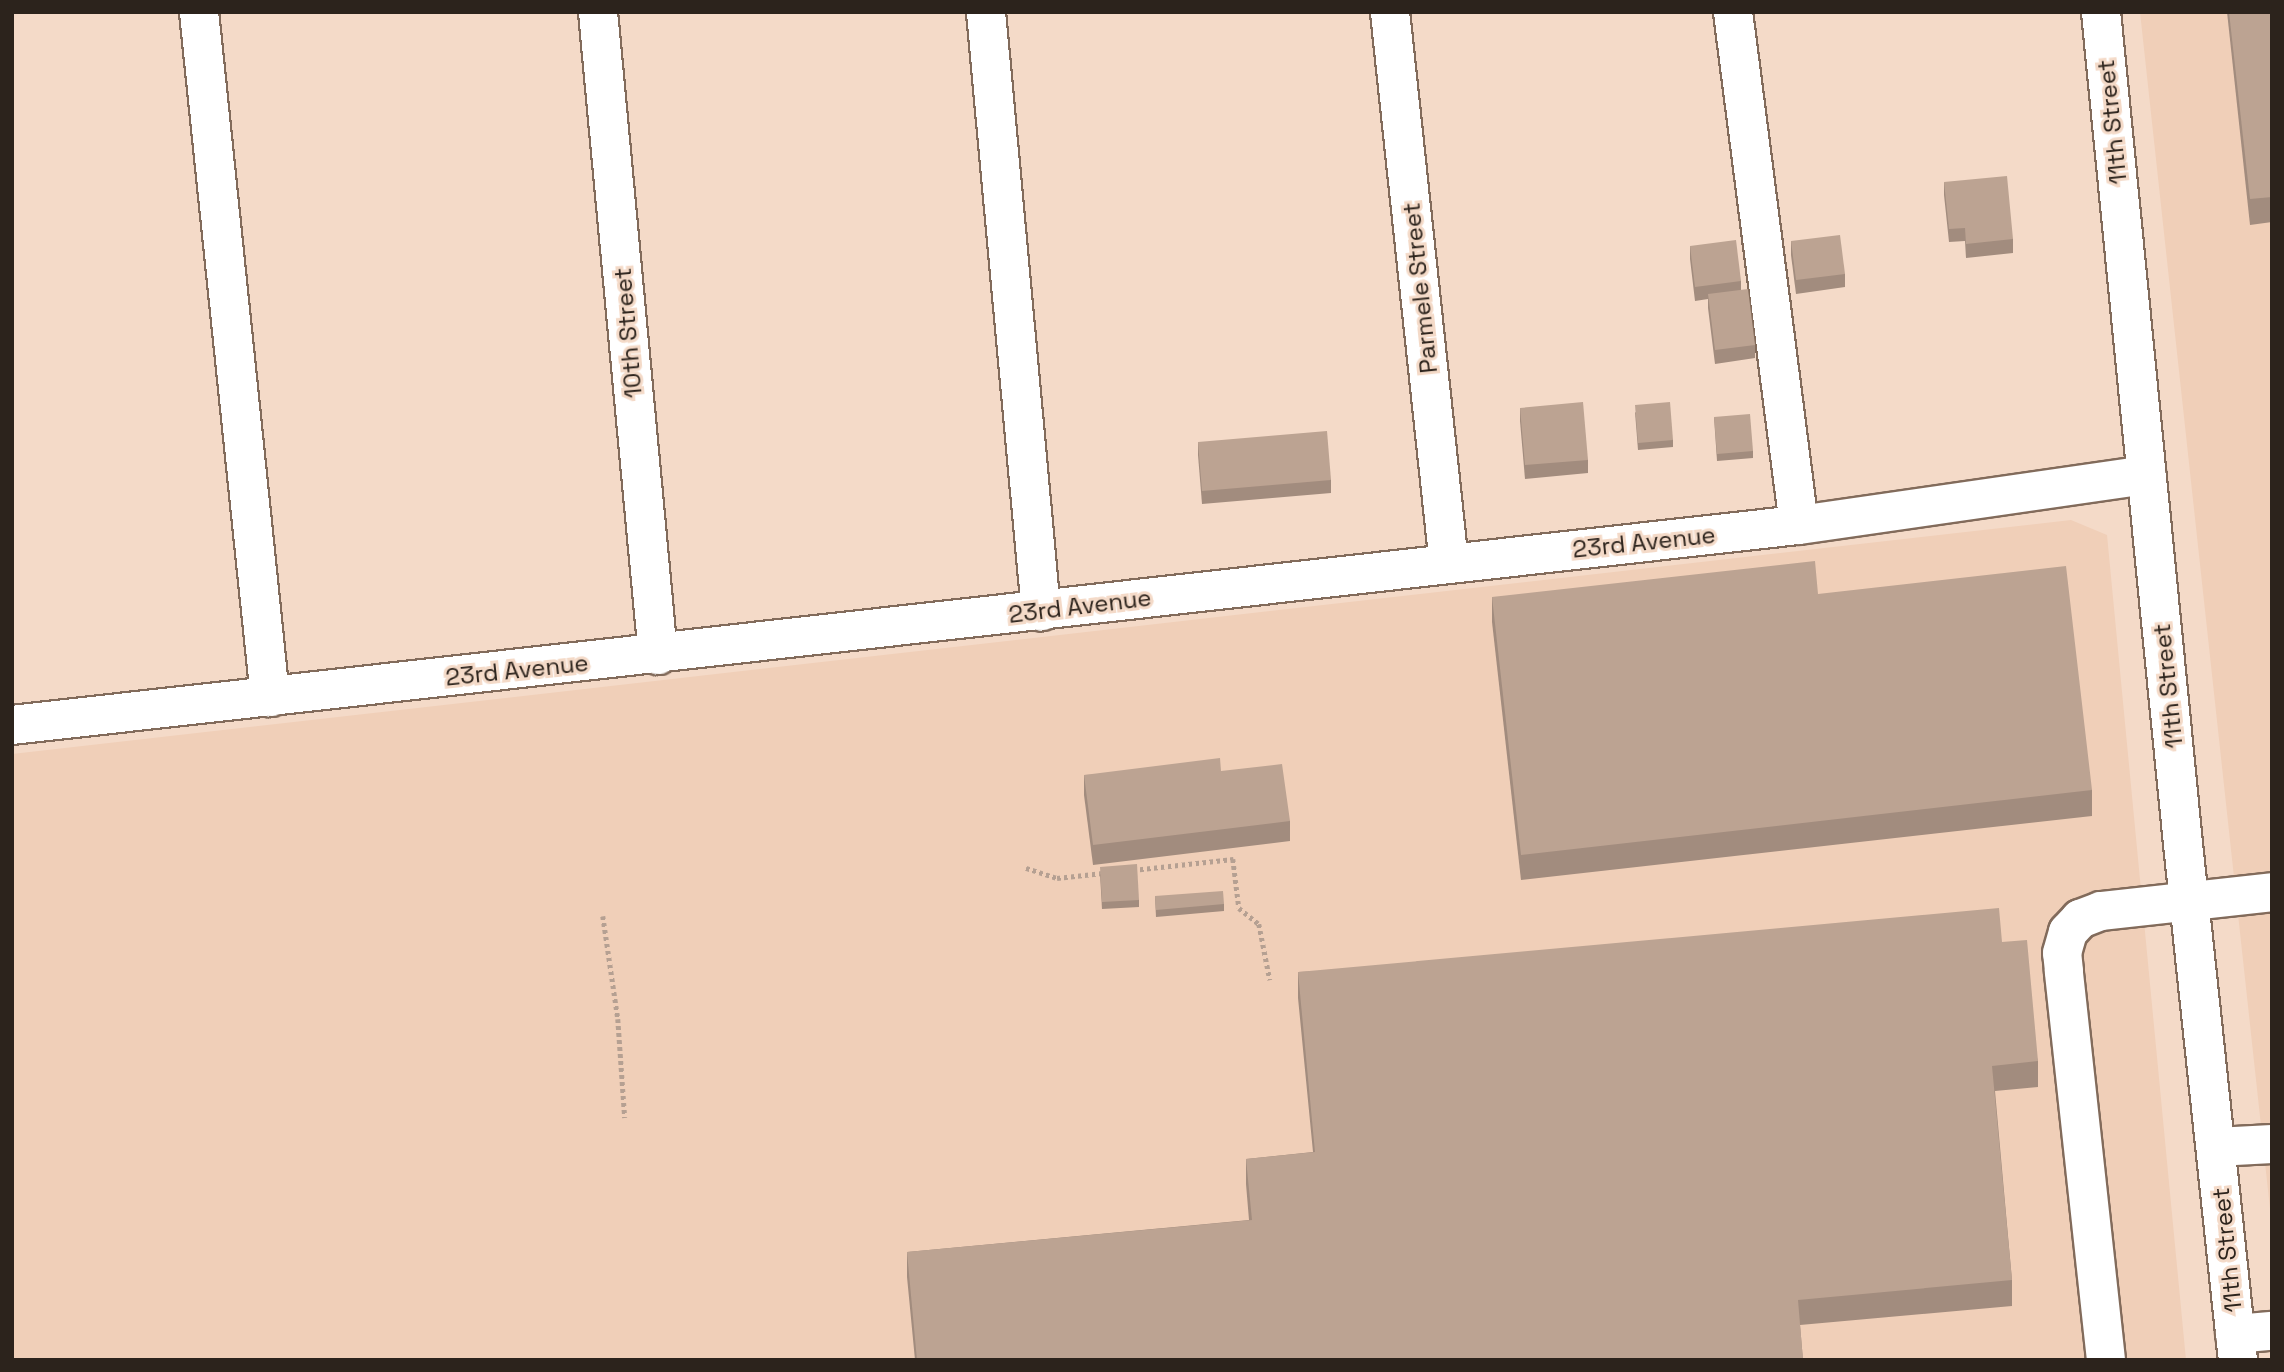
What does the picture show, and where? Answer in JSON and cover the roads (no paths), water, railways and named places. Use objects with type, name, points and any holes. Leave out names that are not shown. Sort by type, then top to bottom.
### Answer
[{"type":"street","points":[[199,12],[270,697]]},
{"type":"street","name":"10th Street","points":[[598,12],[658,655]]},
{"type":"street","points":[[986,12],[1041,611]]},
{"type":"street","name":"Parmele Street","points":[[1390,12],[1449,564]]},
{"type":"street","points":[[1733,12],[1799,524]]},
{"type":"street","name":"11th Street","points":[[2101,12],[2216,1147],[2248,1342]]},
{"type":"street","name":"23rd Avenue","points":[[12,725],[658,655],[1799,524],[2147,475]]},
{"type":"street","points":[[2106,1360],[2062,953],[2068,932],[2080,919],[2101,911],[2272,892]]},
{"type":"street","points":[[2216,1147],[2272,1144]]}]
